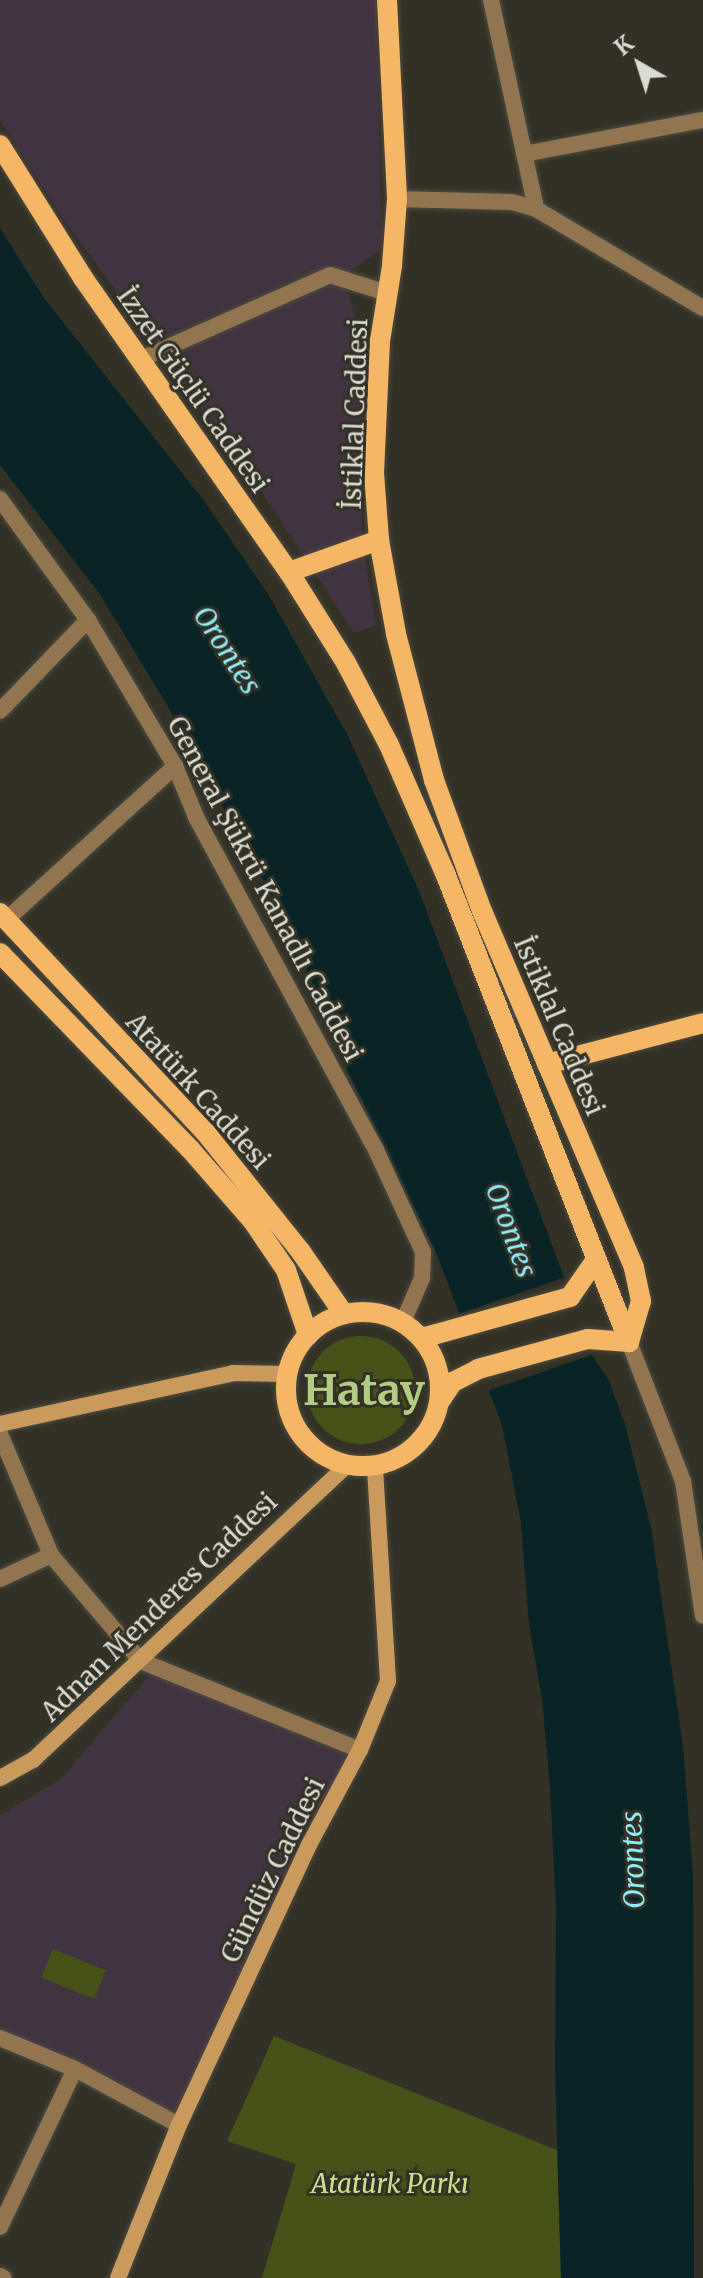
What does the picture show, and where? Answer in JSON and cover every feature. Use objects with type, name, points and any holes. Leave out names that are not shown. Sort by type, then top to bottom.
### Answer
[{"type":"main road","name":"İstiklal Caddesi","points":[[387,0],[397,199],[380,341],[374,473],[379,540],[396,634],[434,780],[482,911],[634,1268],[641,1301],[629,1342]]},
{"type":"main road","name":"İzzet Güçlü Caddesi","points":[[0,145],[139,360],[289,572],[346,663]]},
{"type":"main road","points":[[289,572],[379,540]]},
{"type":"main road","name":"İstiklal Caddesi","points":[[346,663],[389,745],[445,873],[629,1342]]},
{"type":"main road","name":"Atatürk Caddesi","points":[[3,916],[206,1133],[301,1252],[344,1314]]},
{"type":"main road","name":"Atatürk Caddesi","points":[[0,953],[190,1149],[252,1220],[286,1270],[308,1335]]},
{"type":"main road","points":[[547,1064],[703,1023]]},
{"type":"main road","points":[[422,1338],[573,1296],[595,1261]]},
{"type":"main road","points":[[440,1401],[440,1378],[434,1357],[422,1338],[403,1322],[365,1312],[344,1314],[308,1335],[296,1352],[287,1374],[286,1398],[293,1421],[306,1441],[324,1456],[347,1465],[375,1466],[398,1458],[418,1444],[453,1382],[478,1369],[588,1339],[629,1342]]},
{"type":"main road","points":[[0,1424],[233,1373],[287,1374]]},
{"type":"main road","name":"Adnan Menderes Caddesi","points":[[0,1778],[33,1760],[347,1465]]},
{"type":"main road","name":"Gündüz Caddesi","points":[[118,2278],[179,2125],[309,1845],[360,1750],[388,1681],[375,1466]]},
{"type":"street","points":[[491,0],[536,209]]},
{"type":"street","points":[[524,154],[703,120]]},
{"type":"street","points":[[397,199],[512,202],[536,209],[703,308]]},
{"type":"street","points":[[139,360],[330,275],[387,293]]},
{"type":"street","name":"General Şükrü Kanadlı Caddesi","points":[[0,499],[88,620],[175,766],[197,819],[362,1123],[423,1252],[422,1278],[403,1322]]},
{"type":"street","points":[[0,711],[88,620]]},
{"type":"street","points":[[3,916],[175,766]]},
{"type":"street","points":[[629,1342],[683,1481],[703,1616]]},
{"type":"street","points":[[0,1434],[51,1555],[141,1661],[360,1750]]},
{"type":"street","points":[[0,1579],[51,1555]]},
{"type":"street","points":[[0,2038],[75,2069],[179,2125]]},
{"type":"street","points":[[0,2227],[75,2069]]},
{"type":"shaded area","points":[[0,0],[376,0],[382,248],[343,277],[360,333],[361,535],[376,625],[354,633],[260,489],[65,221],[0,120]]},
{"type":"shaded area","points":[[152,1672],[347,1755],[175,2113],[0,2030],[0,1815],[60,1780]]},
{"type":"green space","points":[[361,1336],[382,1340],[399,1352],[411,1369],[415,1390],[411,1411],[399,1428],[382,1440],[361,1444],[340,1440],[323,1428],[311,1411],[307,1390],[311,1369],[323,1352],[340,1340]]},
{"type":"green space","points":[[53,1949],[106,1970],[94,1999],[41,1978]]},
{"type":"green space","name":"Atatürk Parkı","points":[[274,2036],[557,2150],[561,2278],[262,2278],[296,2164],[227,2141]]},
{"type":"water","name":"Orontes","points":[[0,228],[44,298],[205,502],[268,594],[347,734],[419,891],[564,1277],[572,1313],[589,1350],[608,1379],[625,1424],[651,1527],[683,1746],[693,1874],[694,2278],[561,2278],[555,2067],[556,1909],[550,1788],[542,1699],[529,1625],[521,1523],[502,1425],[437,1255],[349,1074],[312,982],[269,891],[167,705],[99,593],[0,465]]},
{"type":"pier","points":[[566,1277],[593,1355],[485,1392],[458,1314]]},
{"type":"district","name":"Hatay","points":[[364,1390]]}]
